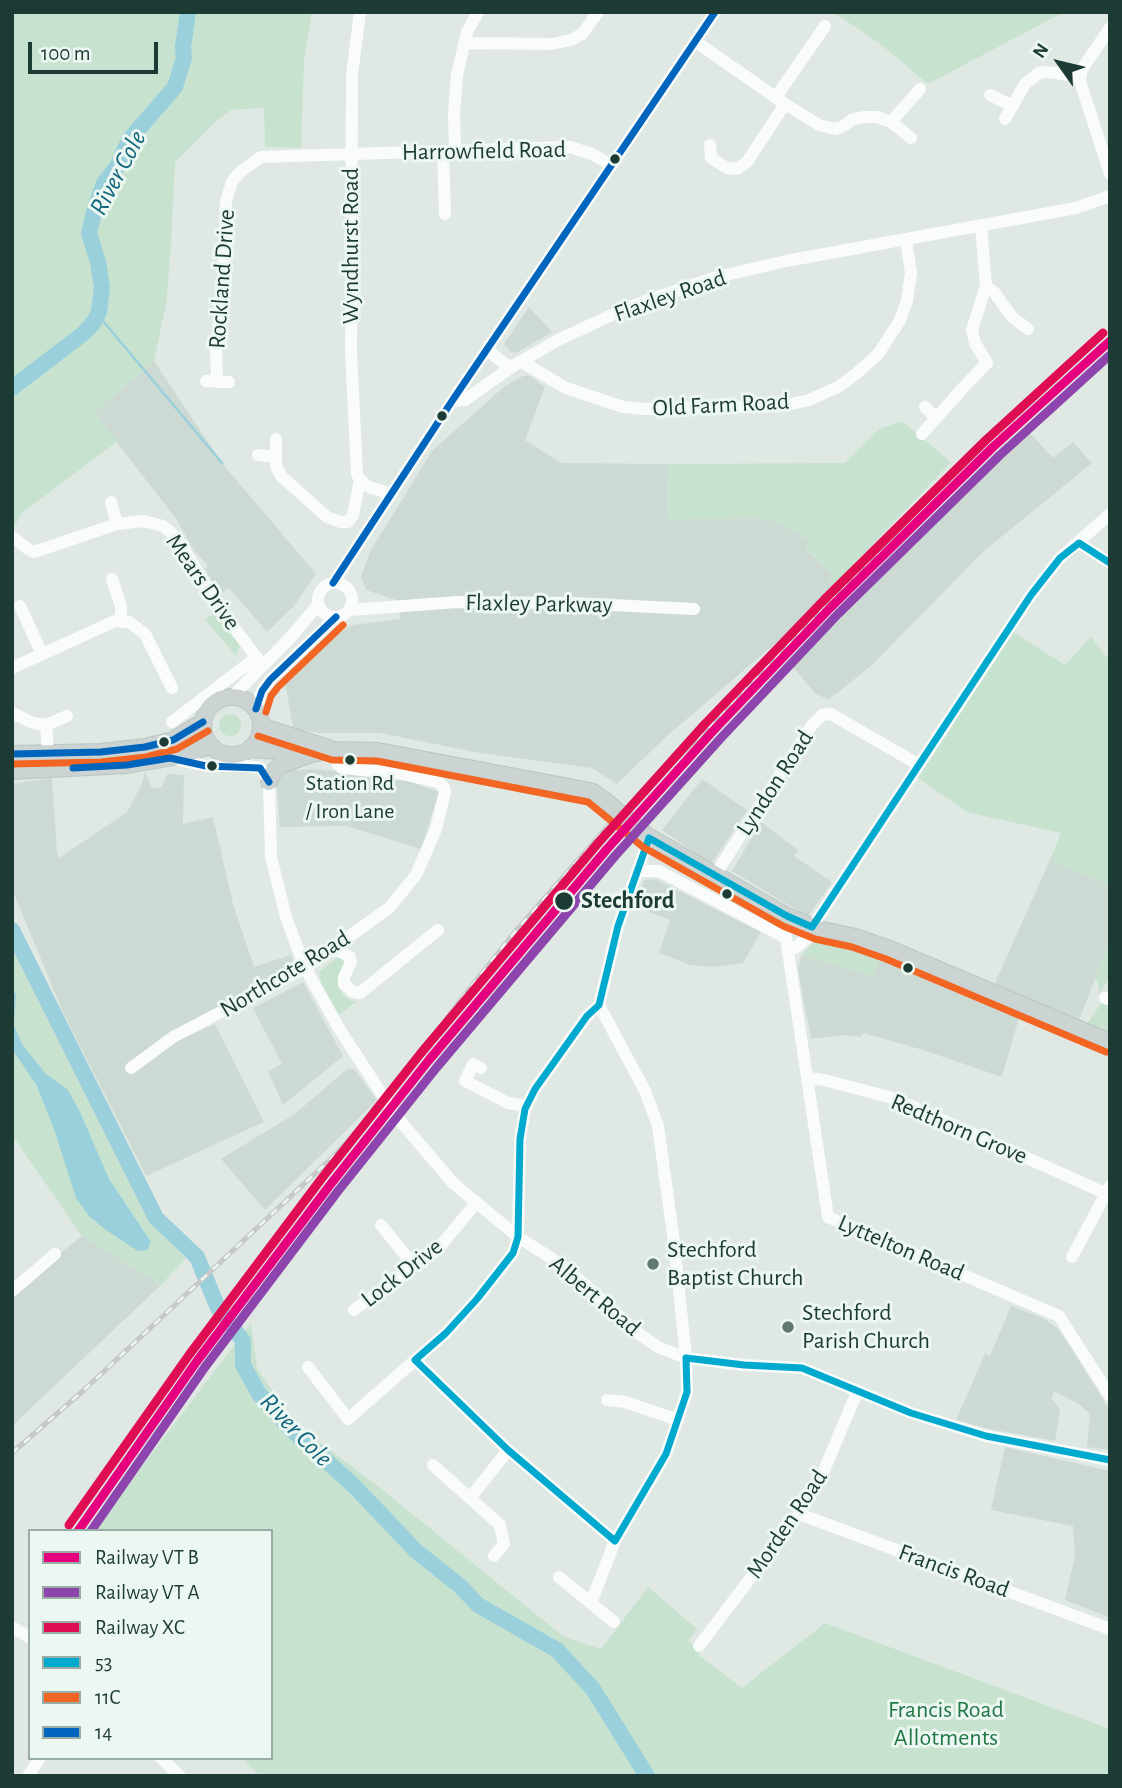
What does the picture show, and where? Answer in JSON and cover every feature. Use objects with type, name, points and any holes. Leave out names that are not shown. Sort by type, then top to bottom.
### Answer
[{"type":"main road","points":[[232,697],[245,700],[256,709],[261,726],[257,742],[251,749],[230,755],[210,746],[203,722],[213,705],[232,697]]},
{"type":"main road","points":[[12,754],[145,747],[173,740],[203,722]]},
{"type":"main road","points":[[261,726],[334,750]]},
{"type":"main road","points":[[12,771],[127,765],[174,759],[210,746]]},
{"type":"main road","points":[[251,749],[312,754]]},
{"type":"main road","points":[[269,782],[273,772],[281,765],[312,754],[334,750],[378,751],[593,792],[648,837],[787,916],[815,928],[855,937],[890,949],[1110,1042]]},
{"type":"street","name":"Wyndhurst Road","points":[[275,457],[281,476],[314,507],[327,517],[348,522],[360,480],[357,474],[351,353],[352,75],[360,12]]},
{"type":"street","points":[[445,214],[457,75],[464,43],[478,12]]},
{"type":"street","points":[[464,43],[552,44],[571,40],[582,34],[598,12]]},
{"type":"street","points":[[232,697],[260,661],[318,604],[320,591],[333,583],[715,12]]},
{"type":"street","points":[[710,145],[711,158],[727,168],[737,169],[747,162],[825,26]]},
{"type":"street","points":[[1110,28],[1096,46],[1080,76],[1081,88],[1110,174]]},
{"type":"street","points":[[695,41],[819,125],[835,129],[853,120],[877,117],[891,122],[911,138]]},
{"type":"street","points":[[1005,119],[1025,84],[1039,74],[1046,72],[1080,76]]},
{"type":"street","points":[[891,122],[920,89]]},
{"type":"street","points":[[990,95],[1013,106]]},
{"type":"street","name":"Harrowfield Road","points":[[352,153],[570,147],[592,154],[611,165]]},
{"type":"street","name":"Rockland Drive","points":[[218,382],[216,348],[225,212],[232,182],[239,173],[261,157],[352,153]]},
{"type":"street","name":"Flaxley Road","points":[[453,401],[465,400],[558,340],[629,307],[713,278],[786,261],[1108,200]]},
{"type":"street","points":[[922,434],[993,363],[975,343],[972,330],[986,286],[981,226]]},
{"type":"street","name":"Old Farm Road","points":[[517,364],[566,388],[623,407],[644,409],[783,406],[809,400],[838,387],[857,373],[878,354],[899,322],[911,273],[906,240]]},
{"type":"street","points":[[986,286],[994,292],[1012,317],[1028,329]]},
{"type":"street","points":[[487,350],[505,364],[517,364]]},
{"type":"street","points":[[925,407],[936,418]]},
{"type":"street","points":[[258,455],[275,457],[276,439]]},
{"type":"street","points":[[360,480],[369,487],[391,494]]},
{"type":"street","points":[[111,502],[117,524]]},
{"type":"street","points":[[638,871],[659,871],[795,948],[815,928],[1031,594],[1060,558],[1110,514]]},
{"type":"street","name":"Mears Drive","points":[[14,538],[34,552],[117,524],[153,521],[171,531],[223,613],[260,661]]},
{"type":"street","points":[[1079,543],[1110,563]]},
{"type":"street","points":[[318,604],[326,614],[336,617],[350,610],[353,603],[350,592],[351,557]]},
{"type":"street","points":[[112,579],[121,606],[121,622]]},
{"type":"street","points":[[333,583],[341,584],[350,592]]},
{"type":"street","name":"Flaxley Parkway","points":[[350,592],[384,606]]},
{"type":"street","name":"Flaxley Parkway","points":[[350,610],[457,602],[570,603],[694,609]]},
{"type":"street","points":[[20,606],[42,654]]},
{"type":"street","points":[[256,709],[262,691],[270,680],[336,617]]},
{"type":"street","points":[[12,668],[115,621],[130,622],[145,634],[173,688]]},
{"type":"street","points":[[179,719],[260,661]]},
{"type":"street","points":[[12,713],[46,725],[67,716]]},
{"type":"street","name":"Lyndon Road","points":[[715,875],[812,725],[822,715],[831,714],[919,765]]},
{"type":"street","points":[[46,725],[48,754]]},
{"type":"street","name":"Northcote Road","points":[[131,1068],[173,1037],[305,968],[389,908],[416,875],[436,829],[444,788],[438,782],[401,774],[342,768],[338,765],[334,750]]},
{"type":"street","points":[[174,759],[206,766],[260,768],[269,782]]},
{"type":"street","name":"Albert Road","points":[[269,782],[271,857],[286,917],[305,968],[340,1030],[396,1116],[453,1183],[476,1203],[567,1270],[639,1334],[658,1347],[687,1357],[744,1365],[802,1368],[911,1413],[986,1436],[1110,1460]]},
{"type":"street","points":[[308,1367],[348,1419],[446,1333],[513,1253],[519,1237],[520,1139],[527,1106],[587,1016],[599,1005],[618,926],[648,837]]},
{"type":"street","name":"Lyttelton Road","points":[[787,916],[787,943],[828,1217],[1059,1316],[1110,1396]]},
{"type":"street","points":[[330,951],[339,951],[350,957],[344,984],[349,990],[360,993],[438,930]]},
{"type":"street","points":[[591,1603],[615,1541],[666,1454],[687,1392],[687,1357],[658,1126],[645,1091],[599,1005]]},
{"type":"street","points":[[481,1068],[473,1064],[465,1081],[508,1103],[527,1106]]},
{"type":"street","name":"Redthorn Grove","points":[[809,1078],[893,1098],[1108,1190]]},
{"type":"street","points":[[1072,1257],[1108,1190]]},
{"type":"street","name":"Lock Drive","points":[[354,1310],[437,1250],[476,1203]]},
{"type":"street","points":[[381,1225],[414,1266]]},
{"type":"street","points":[[12,1291],[55,1254]]},
{"type":"street","points":[[415,1360],[509,1450],[615,1541]]},
{"type":"street","name":"Morden Road","points":[[699,1646],[799,1514],[820,1480],[857,1392]]},
{"type":"street","points":[[607,1400],[625,1402],[678,1420]]},
{"type":"street","points":[[471,1497],[509,1450]]},
{"type":"street","points":[[433,1465],[500,1525],[504,1544],[494,1556]]},
{"type":"street","name":"Francis Road","points":[[799,1514],[1110,1629]]},
{"type":"street","points":[[559,1577],[614,1622]]},
{"type":"street","points":[[12,1627],[28,1637]]},
{"type":"street","points":[[28,1776],[39,1760]]},
{"type":"street","points":[[163,1760],[180,1776]]},
{"type":"shaded area","points":[[529,307],[552,332],[516,353],[511,352],[504,344]]},
{"type":"shaded area","points":[[154,361],[222,463],[316,574],[294,606],[267,632],[229,588],[220,594],[205,569],[208,566],[193,549],[177,520],[94,413]]},
{"type":"shaded area","points":[[523,376],[530,376],[545,387],[525,440],[561,463],[668,464],[667,519],[758,518],[776,521],[811,541],[806,549],[833,575],[829,580],[834,585],[791,630],[668,735],[617,784],[592,768],[480,753],[380,733],[320,733],[293,727],[283,683],[296,669],[324,642],[353,625],[400,619],[399,601],[366,590],[361,577],[370,552],[432,451],[505,386]]},
{"type":"shaded area","points":[[1029,432],[1053,458],[1073,442],[1092,463],[984,551],[873,664],[828,700],[815,693],[792,666]]},
{"type":"shaded area","points":[[311,769],[408,781],[439,792],[421,849],[346,826],[280,827],[276,775],[281,771]]},
{"type":"shaded area","points":[[145,772],[152,788],[162,787],[167,774],[184,775],[183,824],[213,817],[233,904],[254,967],[291,955],[294,967],[173,1043],[215,1024],[264,1122],[146,1176],[62,1010],[12,889],[12,784],[52,778],[59,858],[127,812],[142,784]]},
{"type":"shaded area","points":[[702,779],[747,810],[711,864],[662,830]]},
{"type":"shaded area","points":[[761,822],[798,850],[794,856],[832,882],[808,917],[732,871]]},
{"type":"shaded area","points":[[1050,860],[1110,885],[1110,941],[1079,1020],[994,985]]},
{"type":"shaded area","points":[[655,879],[761,932],[743,963],[713,967],[690,965],[659,953],[670,920],[635,907],[644,880]]},
{"type":"shaded area","points":[[883,953],[1020,1014],[1002,1077],[863,1033],[861,1037],[844,1035],[811,1039],[798,970],[801,955],[873,976]]},
{"type":"shaded area","points":[[303,982],[343,1056],[283,1105],[268,1071],[282,1064],[253,1008]]},
{"type":"shaded area","points":[[347,1069],[354,1069],[377,1100],[265,1210],[221,1159],[296,1113]]},
{"type":"shaded area","points":[[82,1236],[161,1285],[12,1426],[12,1291]]},
{"type":"shaded area","points":[[1011,1306],[1043,1318],[1057,1328],[1071,1348],[1110,1411],[1110,1450],[1087,1447],[1090,1414],[1079,1404],[1054,1391],[1052,1399],[1060,1409],[1055,1441],[956,1420],[985,1354],[990,1356]]},
{"type":"shaded area","points":[[1005,1447],[1110,1471],[1110,1618],[1065,1600],[1075,1556],[1073,1526],[991,1510]]},
{"type":"green space","points":[[12,12],[312,12],[304,60],[301,148],[265,147],[264,108],[231,110],[175,162],[166,304],[154,361],[94,413],[118,441],[22,513],[12,530]]},
{"type":"green space","points":[[833,12],[1064,12],[928,84],[879,43]]},
{"type":"green space","points":[[902,421],[951,462],[834,585],[829,580],[833,575],[806,548],[810,540],[776,521],[758,518],[667,519],[668,464],[845,463],[879,429]]},
{"type":"green space","points":[[215,612],[240,646],[236,656],[205,620]]},
{"type":"green space","points":[[1013,632],[1065,665],[1091,637],[1110,661],[1110,885],[1050,860],[1061,833],[967,812],[918,778]]},
{"type":"green space","points":[[230,714],[240,721],[241,725],[234,735],[230,736],[220,729],[219,725],[226,715]]},
{"type":"green space","points":[[829,937],[883,953],[873,976],[801,955],[814,942]]},
{"type":"green space","points":[[12,940],[53,1030],[89,1096],[138,1197],[162,1235],[186,1258],[161,1285],[82,1236],[12,1135]]},
{"type":"green space","points":[[1110,941],[1110,977],[1099,994],[1098,981],[1095,979]]},
{"type":"green space","points":[[337,957],[343,958],[345,964],[338,987],[344,996],[351,1001],[357,1001],[339,1015],[321,982],[319,972]]},
{"type":"green space","points":[[1103,1001],[1110,1004],[1110,1034],[1086,1025]]},
{"type":"green space","name":"Francis Road Allotments","points":[[251,1323],[257,1368],[293,1422],[374,1483],[564,1637],[601,1649],[648,1587],[697,1629],[688,1641],[701,1652],[698,1655],[742,1688],[825,1623],[1110,1729],[1110,1776],[260,1776],[244,1760],[273,1760],[273,1529],[95,1529]]},
{"type":"water","points":[[12,987],[16,995],[14,1025],[22,1044],[45,1073],[68,1090],[109,1179],[151,1242],[147,1250],[138,1251],[106,1230],[89,1216],[76,1198],[37,1086],[12,1049]]},
{"type":"waterway","name":"River Cole","points":[[12,388],[84,333],[99,312],[102,287],[89,233],[95,208],[104,183],[117,167],[129,140],[175,87],[184,58],[188,12]]},
{"type":"waterway","points":[[98,315],[222,463]]},
{"type":"waterway","name":"River Cole","points":[[12,930],[156,1218],[197,1257],[218,1308],[243,1341],[243,1365],[259,1394],[289,1427],[355,1487],[416,1551],[460,1586],[478,1605],[557,1650],[593,1689],[647,1776]]},
{"type":"railway","points":[[12,1453],[84,1390],[337,1153],[393,1091],[514,933],[609,825],[708,728],[827,603],[953,485]]},
{"type":"railway","points":[[429,1060],[496,985]]},
{"type":"transit line","name":"14","points":[[333,583],[452,401],[715,12]]},
{"type":"transit line","points":[[79,1529],[197,1361],[330,1185],[429,1060],[607,849],[712,732],[831,607],[993,447],[1110,341]]},
{"type":"transit line","points":[[92,1529],[205,1367],[338,1191],[437,1067],[615,856],[838,614],[1000,455],[1110,355]]},
{"type":"transit line","name":"53","points":[[1110,563],[1079,543],[1060,558],[1031,595],[812,927],[787,916],[649,838],[618,926],[599,1005],[587,1016],[535,1089],[525,1109],[520,1139],[518,1237],[513,1253],[446,1333],[415,1360],[508,1450],[615,1541],[666,1454],[687,1392],[686,1358],[802,1368],[911,1413],[986,1436],[1110,1460]]},
{"type":"transit line","name":"14","points":[[256,709],[262,691],[270,680],[336,617]]},
{"type":"transit line","name":"11C","points":[[266,712],[271,696],[278,687],[343,625]]},
{"type":"transit line","name":"14","points":[[12,754],[101,752],[145,747],[173,740],[203,722]]},
{"type":"transit line","name":"11C","points":[[12,764],[101,762],[146,757],[177,749],[208,731]]},
{"type":"transit line","name":"11C","points":[[258,736],[332,760],[377,761],[588,802],[643,847],[783,926],[815,939],[852,947],[886,959],[1106,1052]]},
{"type":"transit line","name":"14","points":[[73,768],[127,765],[170,758],[206,766],[260,768],[269,782]]},
{"type":"rail line","name":"XC","points":[[69,1525],[189,1355],[322,1178],[421,1053],[599,842],[704,725],[824,600],[986,440],[1103,333]]},
{"type":"place","name":"Station Rd / Iron Lane","points":[[350,760]]},
{"type":"place","name":"Stechford","points":[[564,901]]},
{"type":"place","name":"Stechford Baptist Church","points":[[653,1264]]},
{"type":"place","name":"Stechford Parish Church","points":[[788,1327]]}]
